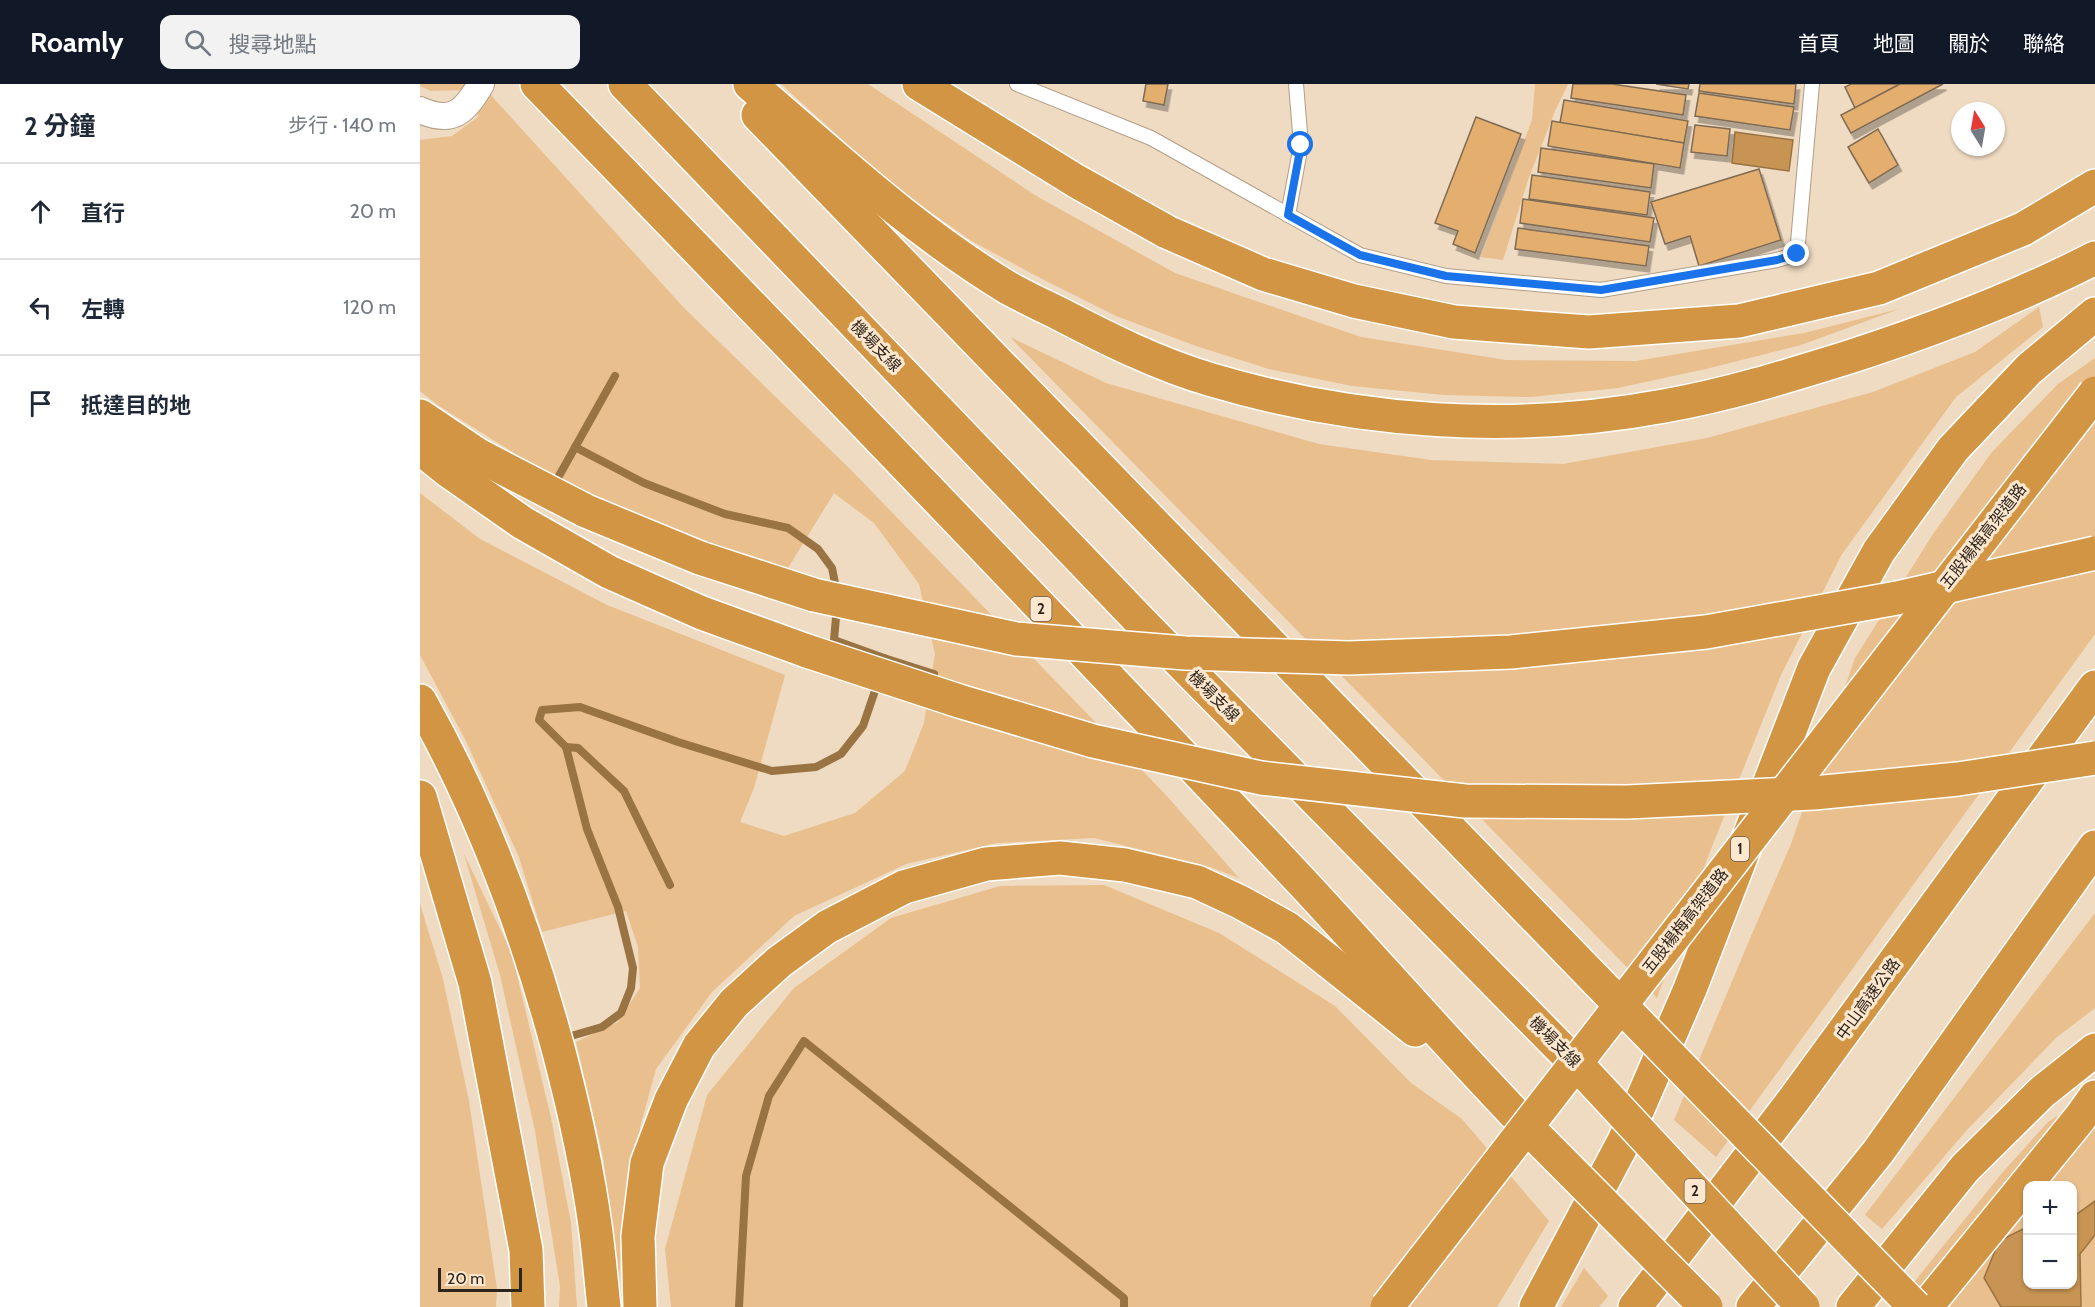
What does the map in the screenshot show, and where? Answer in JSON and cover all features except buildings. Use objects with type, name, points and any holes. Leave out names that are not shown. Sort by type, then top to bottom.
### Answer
[{"type":"highway","name":"2","points":[[537,84],[1286,866],[1496,1095],[1706,1307]]},
{"type":"highway","name":"機場支線","points":[[625,84],[1144,625],[1587,1075],[1803,1307]]},
{"type":"highway","points":[[727,84],[1914,1307]]},
{"type":"highway","points":[[750,84],[861,180],[934,238],[1011,289],[1120,345],[1209,379],[1316,406],[1350,411],[1407,418],[1496,421],[1580,418],[1663,406],[1763,384],[1904,339],[2003,300],[2095,258]]},
{"type":"highway","points":[[919,84],[1076,181],[1178,236],[1263,274],[1354,301],[1454,322],[1589,332],[1738,321],[1879,288],[2023,229],[2095,186]]},
{"type":"highway","points":[[1536,1307],[1624,1142],[1690,989],[1814,668],[1879,551],[1953,449],[2028,369],[2095,314]]},
{"type":"highway","name":"五股楊梅高架道路","points":[[1387,1307],[2095,393]]},
{"type":"highway","points":[[420,416],[478,455],[586,511],[700,558],[814,595],[1016,639],[1151,651],[1349,658],[1511,652],[1706,632],[1897,598],[2095,553]]},
{"type":"highway","points":[[420,448],[523,523],[609,572],[702,614],[959,701],[1104,743],[1261,778],[1465,801],[1627,802],[1815,793],[1958,779],[2095,758]]},
{"type":"highway","name":"中山高速公路","points":[[1635,1307],[1795,1098],[2095,687]]},
{"type":"highway","points":[[420,701],[449,752],[501,871],[540,980],[573,1106],[595,1224],[604,1307]]},
{"type":"highway","points":[[420,797],[475,983],[526,1250],[528,1307]]},
{"type":"highway","points":[[1753,1307],[1878,1152],[2095,847]]},
{"type":"highway","points":[[640,1307],[638,1236],[647,1163],[671,1100],[699,1046],[734,1003],[779,962],[827,927],[904,888],[986,864],[1060,858],[1125,866],[1197,882],[1287,928],[1496,1095]]},
{"type":"highway","points":[[1853,1307],[1965,1168],[2042,1092],[2095,1050]]},
{"type":"highway","points":[[1926,1307],[2090,1106]]},
{"type":"street","points":[[420,110],[452,116],[462,111],[470,103],[481,84]]},
{"type":"lane","points":[[1017,84],[1151,138],[1360,255],[1446,276],[1601,290],[1777,260],[1797,254],[1812,84]]},
{"type":"lane","points":[[1288,215],[1301,145],[1296,84]]},
{"type":"shaded area","points":[[420,84],[468,84],[463,90],[431,91]]},
{"type":"shaded area","points":[[781,84],[868,84],[1038,197],[1175,273],[1361,337],[1506,360],[1636,361],[1804,333],[1899,309],[1801,345],[1618,388],[1531,397],[1444,395],[1352,386],[1269,369],[1196,346],[1116,316],[1040,278],[970,240],[891,184]]},
{"type":"shaded area","points":[[1535,84],[1568,84],[1528,180],[1503,260],[1481,257],[1532,120]]},
{"type":"shaded area","points":[[488,92],[684,308],[849,468],[1165,794],[1239,878],[1210,867],[1094,838],[997,843],[906,864],[794,916],[712,992],[656,1069],[641,1124],[624,1206],[619,1283],[603,1157],[576,1042],[618,1022],[640,988],[638,947],[626,911],[542,932],[519,857],[466,741],[420,655],[420,493],[480,539],[607,605],[785,675],[754,788],[740,822],[784,836],[855,813],[905,771],[924,723],[935,654],[919,584],[874,523],[834,493],[788,568],[721,547],[644,518],[552,477],[439,406],[420,391],[420,140],[452,136],[478,117],[476,102]]},
{"type":"shaded area","points":[[1735,132],[1793,140],[1789,171],[1732,163]]},
{"type":"shaded area","points":[[2039,307],[2043,327],[1956,397],[1842,554],[1781,675],[1709,854],[1657,998],[1010,337],[1106,383],[1319,444],[1431,460],[1563,464],[1707,438],[1873,392],[1975,352]]},
{"type":"shaded area","points":[[2095,358],[2095,634],[1716,1157],[1674,1120],[1791,844],[1855,658],[1933,534],[1992,452],[2058,384]]},
{"type":"shaded area","points":[[464,854],[512,954],[551,1118],[571,1223],[577,1307],[559,1307],[560,1286],[535,1131],[500,975]]},
{"type":"shaded area","points":[[1104,885],[1219,933],[1335,1006],[1411,1083],[1462,1119],[1549,1221],[1497,1307],[671,1307],[665,1249],[707,1095],[794,988],[891,918],[1000,886]]},
{"type":"shaded area","points":[[420,904],[443,979],[469,1101],[497,1289],[496,1307],[420,1307]]},
{"type":"shaded area","points":[[2095,913],[2095,1008],[2057,1037],[1966,1131],[1882,1229],[1865,1215]]},
{"type":"shaded area","points":[[2095,1093],[2095,1307],[1894,1307],[2002,1173],[2048,1122]]},
{"type":"shaded area","points":[[2095,1201],[2095,1235],[2080,1254],[2081,1307],[2001,1307],[1984,1278],[1999,1241],[2023,1229],[2023,1289],[2077,1289],[2077,1214]]},
{"type":"shaded area","points":[[1584,1268],[1608,1296],[1599,1307],[1561,1307]]},
{"type":"waterway","points":[[555,483],[615,376]]},
{"type":"waterway","points":[[575,447],[644,483],[725,514],[788,528],[818,549],[832,568],[837,593]]},
{"type":"waterway","points":[[837,606],[834,640],[884,658]]},
{"type":"waterway","points":[[881,670],[884,658],[934,674]]},
{"type":"waterway","points":[[566,747],[539,720],[542,710],[580,707],[678,742],[772,771],[816,767],[841,754],[863,726],[878,682]]},
{"type":"waterway","points":[[571,1036],[602,1027],[621,1013],[631,988],[633,968],[618,907],[587,829],[566,747],[578,748],[624,791],[670,885]]},
{"type":"waterway","points":[[739,1307],[746,1176],[769,1096],[804,1041],[1124,1298],[1124,1307]]},
{"type":"route","points":[[1301,145],[1288,215],[1360,255],[1446,276],[1601,290],[1777,260],[1797,254]]}]
